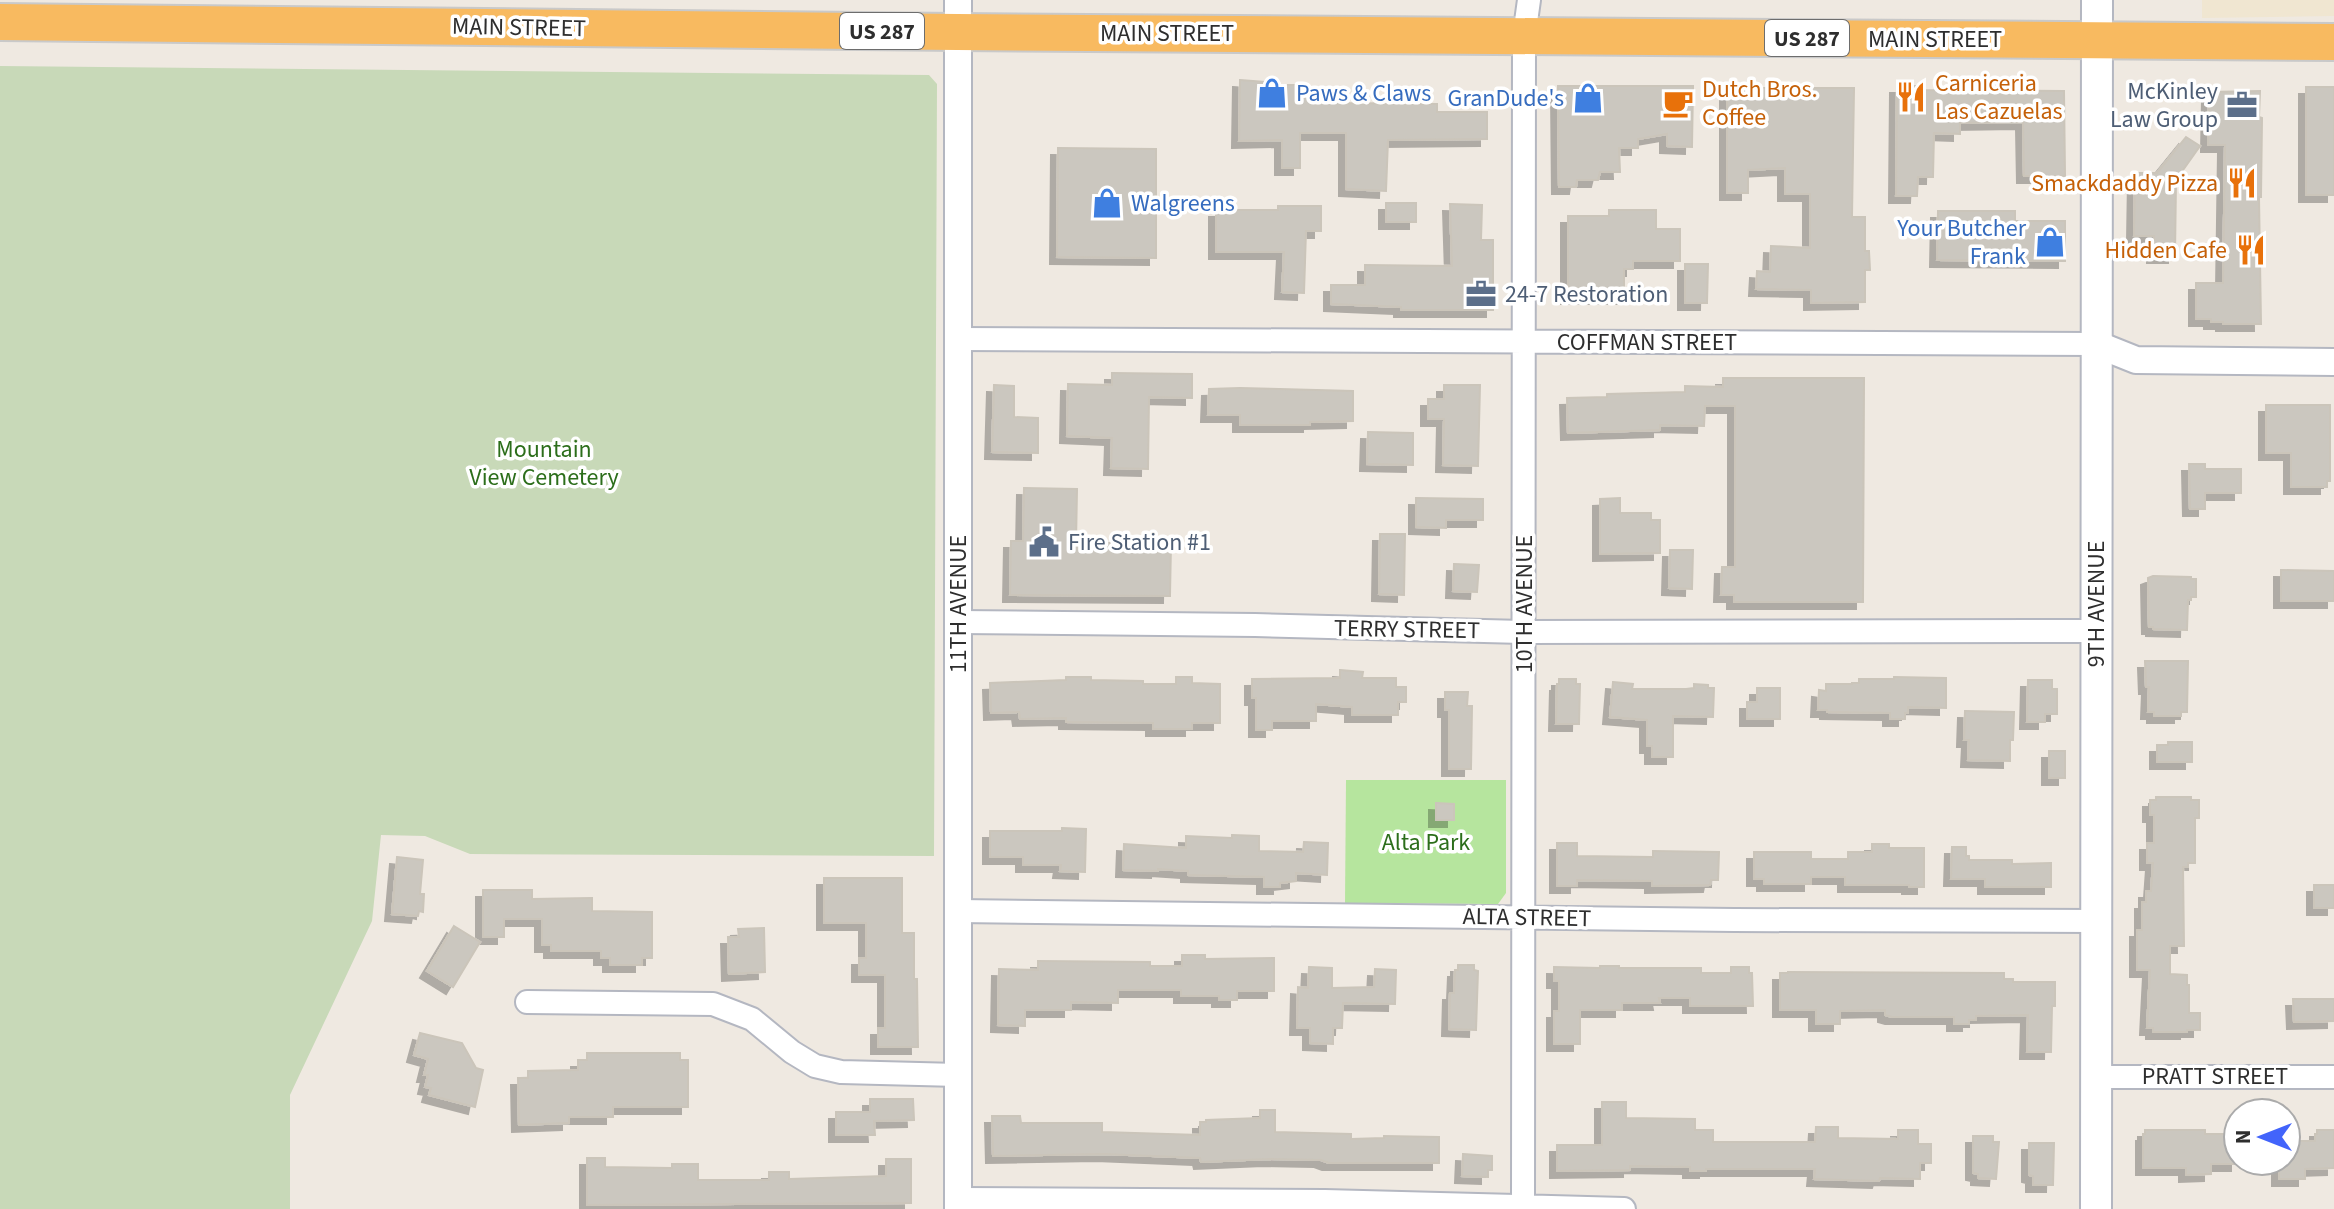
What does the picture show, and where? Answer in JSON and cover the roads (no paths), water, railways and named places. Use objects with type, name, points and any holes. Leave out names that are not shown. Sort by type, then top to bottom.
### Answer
[{"type":"highway","name":"MAIN STREET","points":[[0,22],[958,16],[1524,36],[2334,42]]},
{"type":"main road","name":"9TH AVENUE","points":[[2096,1209],[2097,0]]},
{"type":"street","name":"10TH AVENUE","points":[[1523,1208],[1524,36],[1529,0]]},
{"type":"street","name":"11TH AVENUE","points":[[958,16],[958,1204]]},
{"type":"street","name":"COFFMAN STREET","points":[[957,339],[2096,344],[2136,360],[2334,362]]},
{"type":"street","name":"TERRY STREET","points":[[958,622],[1523,632],[2096,631]]},
{"type":"street","name":"ALTA STREET","points":[[958,911],[2096,921]]},
{"type":"street","points":[[527,1002],[713,1004],[752,1019],[792,1052],[815,1066],[841,1072],[958,1075]]},
{"type":"street","name":"PRATT STREET","points":[[2096,1077],[2334,1077]]},
{"type":"street","points":[[958,1204],[1325,1201],[1624,1209]]},
{"type":"place","name":"Paws & Claws","points":[[1272,93]]},
{"type":"place","name":"Carniceria Las Cazuelas","points":[[1911,97]]},
{"type":"place","name":"GranDude's","points":[[1588,98]]},
{"type":"place","name":"Dutch Bros. Coffee","points":[[1678,103]]},
{"type":"place","name":"McKinley Law Group","points":[[2242,105]]},
{"type":"place","name":"Smackdaddy Pizza","points":[[2242,183]]},
{"type":"place","name":"Walgreens","points":[[1107,203]]},
{"type":"place","name":"Your Butcher Frank","points":[[2050,242]]},
{"type":"place","name":"Hidden Cafe","points":[[2251,250]]},
{"type":"place","name":"24-7 Restoration","points":[[1481,294]]},
{"type":"place","name":"Fire Station #1","points":[[1044,542]]},
{"type":"park label","name":"Mountain View Cemetery","points":[[544,463]]},
{"type":"park label","name":"Alta Park","points":[[1426,842]]}]
